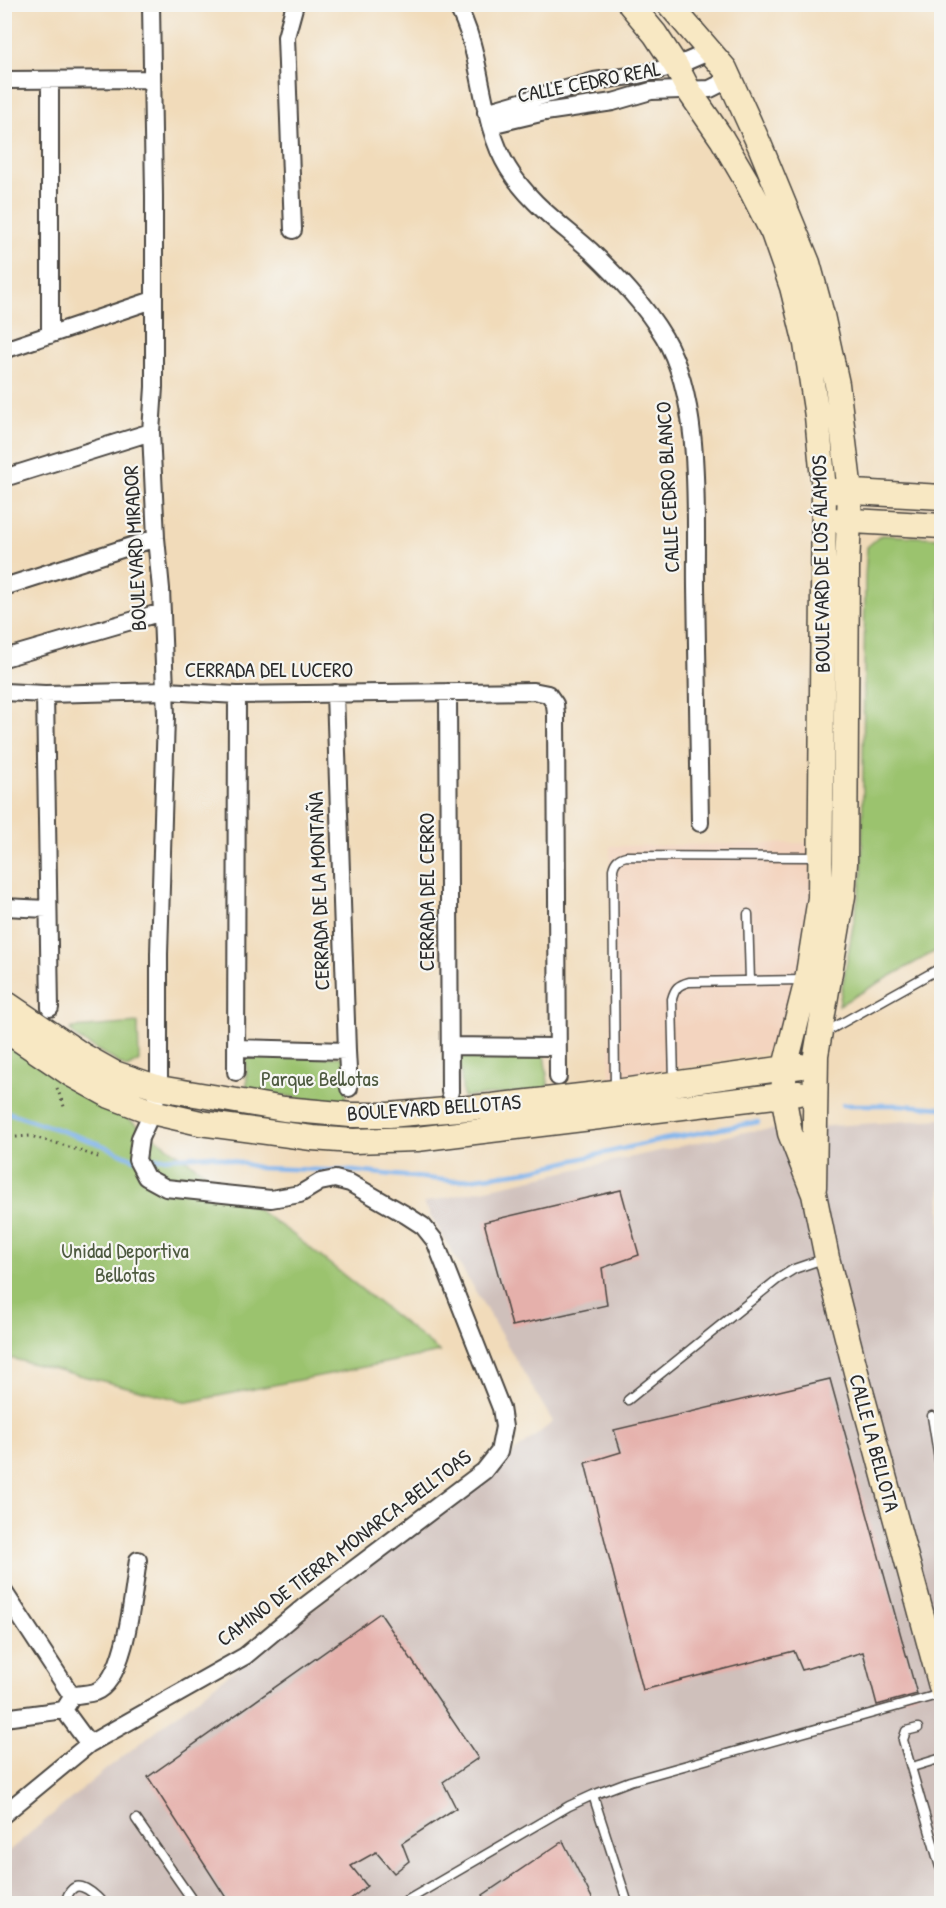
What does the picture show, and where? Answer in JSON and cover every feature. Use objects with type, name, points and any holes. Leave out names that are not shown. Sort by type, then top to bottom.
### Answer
[{"type":"street","name":"BOULEVARD MIRADOR","points":[[151,4],[154,196],[154,387],[151,432],[166,691],[159,954],[159,1089]]},
{"type":"street","points":[[293,230],[286,37],[295,4]]},
{"type":"street","name":"CALLE CEDRO BLANCO","points":[[456,4],[465,20],[488,118],[507,167],[530,198],[590,250],[643,307],[665,338],[687,399],[694,480],[700,823]]},
{"type":"street","name":"BOULEVARD DE LOS ÁLAMOS","points":[[630,4],[655,34],[689,91],[722,139],[773,232],[792,287],[808,354],[817,416],[824,490],[820,898],[807,980],[785,1067],[783,1094]]},
{"type":"street","name":"BOULEVARD DE LOS ÁLAMOS","points":[[669,4],[711,51],[730,79],[808,263],[837,384],[850,492],[845,864],[843,896],[819,1035],[814,1092]]},
{"type":"street","name":"CALLE CEDRO REAL","points":[[488,118],[594,81],[638,75],[676,66],[711,51]]},
{"type":"street","points":[[4,80],[152,79]]},
{"type":"street","name":"CALLE CEDRO REAL","points":[[488,118],[613,102],[651,91],[710,89],[730,79]]},
{"type":"street","points":[[50,80],[50,335]]},
{"type":"street","points":[[580,86],[584,106]]},
{"type":"street","points":[[4,350],[153,300]]},
{"type":"street","points":[[4,478],[151,432]]},
{"type":"street","points":[[824,490],[942,497]]},
{"type":"street","points":[[823,519],[942,526]]},
{"type":"street","points":[[4,587],[156,538]]},
{"type":"street","points":[[4,658],[162,612]]},
{"type":"street","name":"CERRADA DEL LUCERO","points":[[4,692],[45,694],[166,691],[237,695],[533,691],[548,694],[555,704],[556,715],[556,1047]]},
{"type":"street","name":"CERRADA DEL CERRO","points":[[448,692],[450,1046],[454,1134]]},
{"type":"street","name":"CERRADA DE LA MONTAÑA","points":[[335,693],[346,1051],[350,1089]]},
{"type":"street","points":[[45,694],[50,1008]]},
{"type":"street","points":[[236,1072],[237,695]]},
{"type":"street","points":[[4,908],[47,909]]},
{"type":"street","name":"BOULEVARD BELLOTAS","points":[[4,1002],[46,1032],[114,1073],[159,1089],[284,1109],[351,1115],[389,1115],[451,1101],[814,1092]]},
{"type":"street","name":"BOULEVARD BELLOTAS","points":[[4,1029],[72,1075],[110,1096],[152,1112],[200,1123],[262,1133],[353,1141],[417,1139],[454,1134],[560,1099],[785,1067],[815,1065]]},
{"type":"street","points":[[45,1056],[46,1032]]},
{"type":"street","points":[[450,1046],[556,1047],[560,1099]]},
{"type":"street","points":[[236,1048],[346,1051]]},
{"type":"street","name":"CAMINO DE TIERRA MONARCA-BELLTOAS","points":[[4,1814],[89,1744],[245,1656],[305,1606],[484,1471],[499,1452],[504,1427],[501,1408],[435,1241],[423,1226],[350,1183],[335,1179],[320,1182],[300,1194],[271,1199],[166,1188],[146,1177],[137,1160],[140,1138],[159,1089]]},
{"type":"street","name":"CALLE LA BELLOTA","points":[[814,1092],[816,1156],[814,1194]]},
{"type":"street","name":"CALLE LA BELLOTA","points":[[783,1094],[790,1132],[814,1194],[827,1258],[882,1473],[942,1692]]},
{"type":"street","points":[[351,1115],[353,1141]]},
{"type":"street","points":[[4,1718],[68,1703],[97,1692],[116,1671],[126,1637],[138,1560]]},
{"type":"street","points":[[4,1592],[89,1744]]},
{"type":"lane","points":[[615,1092],[613,868],[615,862],[626,856],[821,857]]},
{"type":"lane","points":[[748,914],[750,981]]},
{"type":"lane","points":[[819,1035],[942,967]]},
{"type":"lane","points":[[674,1084],[672,999],[674,990],[679,985],[689,982],[807,980]]},
{"type":"lane","points":[[628,1400],[778,1279],[794,1269],[827,1258]]},
{"type":"lane","points":[[932,1416],[942,1478]]},
{"type":"lane","points":[[401,1904],[569,1806],[593,1795],[630,1781],[942,1692]]},
{"type":"lane","points":[[918,1728],[906,1731],[903,1740],[940,1867]]},
{"type":"lane","points":[[912,1767],[942,1758]]},
{"type":"lane","points":[[593,1795],[628,1904]]},
{"type":"lane","points":[[136,1819],[195,1904]]},
{"type":"lane","points":[[65,1904],[69,1892],[75,1887],[83,1886],[93,1892],[104,1904]]},
{"type":"path","points":[[4,1137],[30,1136],[101,1158]]},
{"type":"shaded area","points":[[809,843],[813,903],[795,999],[780,1034],[766,1052],[610,1080],[610,846]]},
{"type":"shaded area","points":[[941,1119],[941,1903],[5,1903],[4,1855],[104,1771],[553,1422],[423,1203],[750,1131]]},
{"type":"green space","points":[[881,535],[941,538],[941,948],[839,1005],[862,875],[867,547]]},
{"type":"green space","points":[[138,1023],[139,1061],[127,1068],[77,1038],[70,1030],[73,1028]]},
{"type":"green space","name":"Unidad Deportiva Bellotas","points":[[5,1032],[291,1233],[440,1352],[188,1402],[5,1357]]},
{"type":"green space","points":[[544,1054],[549,1090],[463,1097],[459,1055]]},
{"type":"green space","name":"Parque Bellotas","points":[[246,1056],[347,1057],[346,1105],[247,1090]]},
{"type":"building","points":[[621,1190],[639,1255],[602,1268],[607,1305],[512,1326],[484,1222]]},
{"type":"building","points":[[830,1379],[917,1694],[877,1705],[863,1652],[802,1670],[794,1651],[643,1690],[585,1463],[621,1452],[614,1430]]},
{"type":"building","points":[[380,1613],[478,1758],[443,1782],[456,1808],[402,1843],[409,1861],[394,1873],[376,1852],[351,1866],[367,1886],[344,1904],[230,1904],[148,1777]]},
{"type":"building","points":[[563,1841],[595,1904],[488,1904],[483,1895]]},
{"type":"waterway","points":[[843,1105],[942,1108]]},
{"type":"waterway","points":[[4,1111],[100,1144],[134,1159]]},
{"type":"waterway","points":[[143,1159],[211,1155],[260,1168],[354,1171],[454,1181],[528,1171],[660,1140],[758,1122]]}]
